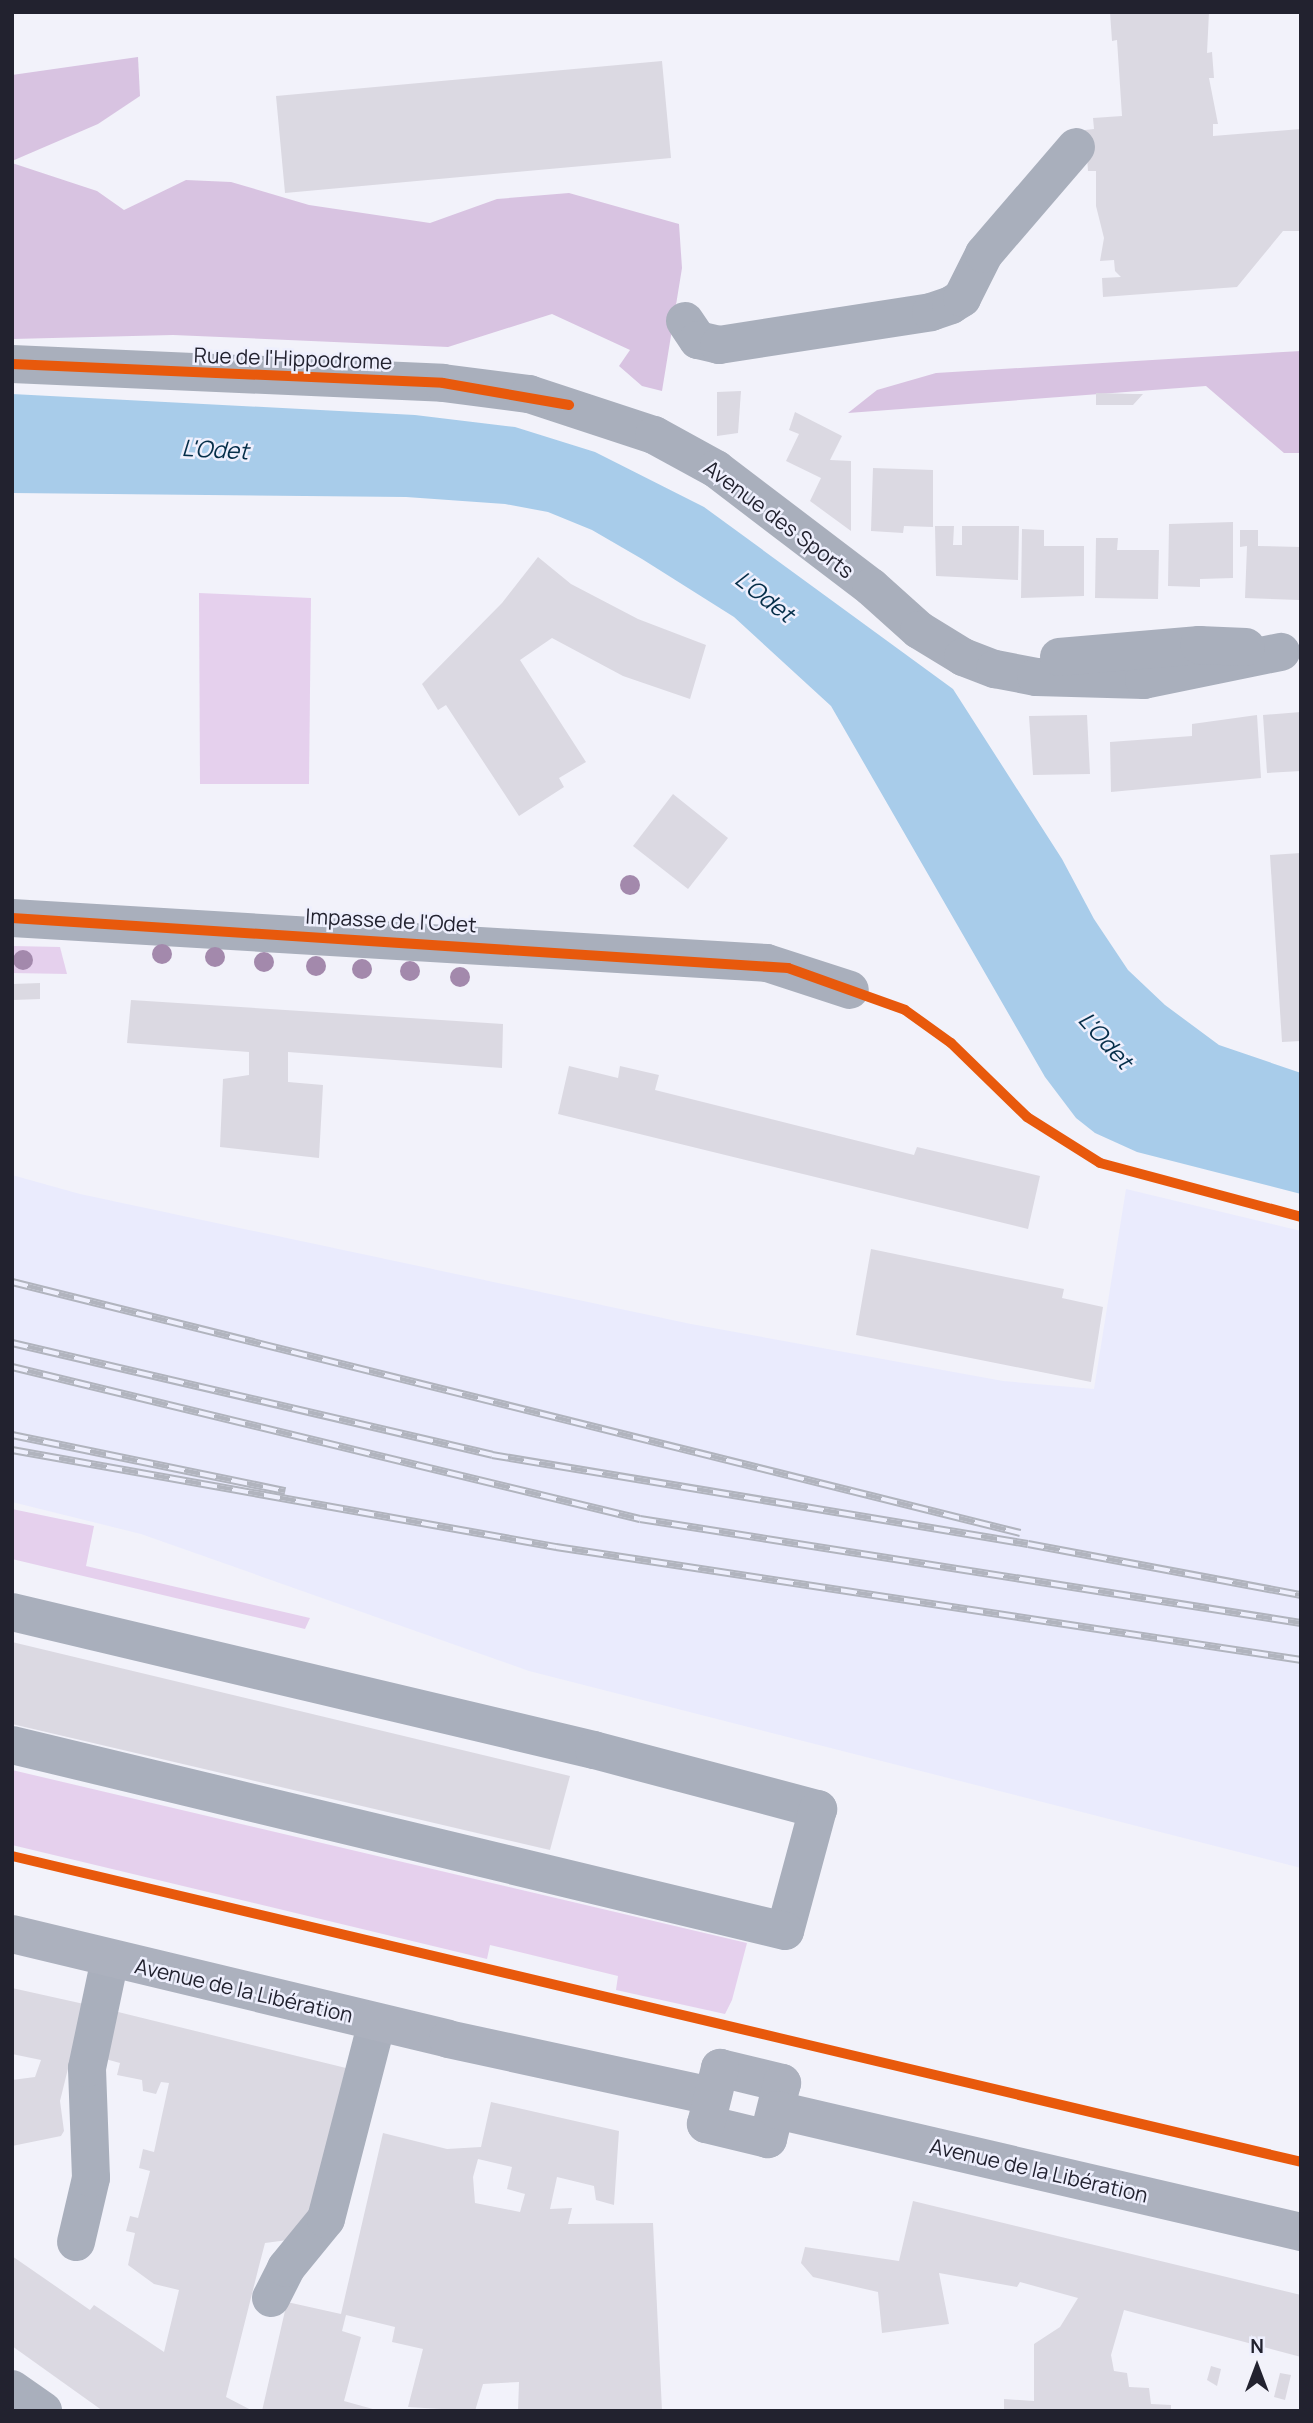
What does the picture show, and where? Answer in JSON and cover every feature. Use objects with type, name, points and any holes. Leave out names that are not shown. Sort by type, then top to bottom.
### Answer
[{"type":"main road","name":"Avenue de la Libération","points":[[12,1934],[377,2022],[712,2096],[720,2068],[782,2083],[777,2110],[1301,2232]]},
{"type":"street","points":[[685,321],[698,340],[719,345],[931,312],[950,305],[962,299],[984,254],[1076,148]]},
{"type":"street","name":"Rue de l'Hippodrome","points":[[12,364],[443,383],[569,405]]},
{"type":"street","name":"Avenue des Sports","points":[[569,405],[654,435],[716,469],[871,587],[939,644],[963,657],[1017,674],[1144,680],[1291,652]]},
{"type":"street","name":"Impasse de l'Odet","points":[[12,918],[767,964],[850,990]]},
{"type":"street","points":[[12,1612],[594,1750],[818,1809],[785,1931],[12,1745]]},
{"type":"street","name":"Avenue de la Libération","points":[[76,2242],[91,2178],[87,2068],[110,1959]]},
{"type":"street","name":"Avenue de la Libération","points":[[271,2298],[282,2275],[326,2219],[377,2022]]},
{"type":"street","points":[[12,2389],[43,2411]]},
{"type":"shaded area","points":[[138,57],[140,96],[98,124],[12,161],[12,75]]},
{"type":"shaded area","points":[[12,163],[97,191],[124,210],[186,180],[231,182],[309,205],[430,223],[497,199],[569,193],[679,224],[682,268],[662,391],[642,386],[619,366],[630,350],[552,314],[448,347],[173,335],[12,339]]},
{"type":"shaded area","points":[[1301,351],[1301,453],[1284,453],[1206,386],[848,413],[877,390],[936,373]]},
{"type":"shaded area","points":[[199,593],[311,598],[309,784],[200,784]]},
{"type":"shaded area","points":[[12,946],[60,947],[67,974],[12,973]]},
{"type":"shaded area","points":[[12,1175],[80,1194],[691,1324],[1003,1381],[1094,1389],[1126,1189],[1301,1231],[1301,1868],[529,1671],[141,1534],[12,1502]]},
{"type":"shaded area","points":[[12,1509],[94,1526],[86,1566],[310,1618],[305,1629],[12,1559]]},
{"type":"shaded area","points":[[12,1770],[747,1943],[732,2000],[725,2014],[616,1990],[618,1976],[490,1945],[487,1959],[12,1845]]},
{"type":"water","name":"L'Odet","points":[[12,394],[415,415],[515,427],[595,452],[704,507],[953,689],[1062,859],[1094,919],[1128,970],[1165,1005],[1219,1045],[1301,1073],[1301,1194],[1137,1152],[1095,1133],[1076,1118],[1045,1077],[831,706],[734,617],[642,559],[592,530],[548,512],[505,504],[406,497],[12,493]]},
{"type":"building","points":[[1110,12],[1209,12],[1207,53],[1212,52],[1214,78],[1209,78],[1218,124],[1213,124],[1213,136],[1301,129],[1301,231],[1283,231],[1237,287],[1103,297],[1102,278],[1121,277],[1115,271],[1114,260],[1100,261],[1104,238],[1096,206],[1096,171],[1088,171],[1085,130],[1094,129],[1093,118],[1122,116],[1117,40],[1112,41]]},
{"type":"building","points":[[662,61],[671,158],[285,193],[276,96]]},
{"type":"building","points":[[741,391],[738,433],[717,436],[717,392]]},
{"type":"building","points":[[1096,393],[1143,394],[1133,405],[1096,405]]},
{"type":"building","points":[[795,412],[842,436],[830,460],[851,461],[851,531],[810,501],[821,478],[786,461],[799,434],[789,430]]},
{"type":"building","points":[[873,468],[933,470],[933,527],[904,526],[903,533],[871,531]]},
{"type":"building","points":[[1233,522],[1233,578],[1200,579],[1200,587],[1168,586],[1169,524]]},
{"type":"building","points":[[935,526],[954,526],[953,545],[962,545],[962,526],[1019,526],[1018,580],[936,576]]},
{"type":"building","points":[[1022,529],[1044,530],[1044,546],[1084,546],[1084,596],[1021,598]]},
{"type":"building","points":[[1240,530],[1258,530],[1258,546],[1300,547],[1299,600],[1245,598],[1247,546],[1240,547]]},
{"type":"building","points":[[1096,538],[1118,538],[1117,550],[1159,550],[1158,599],[1095,598]]},
{"type":"building","points":[[538,557],[571,584],[638,619],[706,645],[690,699],[623,676],[552,638],[520,660],[586,762],[559,778],[564,787],[519,816],[446,705],[438,710],[422,684],[502,603]]},
{"type":"building","points":[[1301,712],[1301,771],[1267,773],[1263,715]]},
{"type":"building","points":[[1087,715],[1090,774],[1033,775],[1029,716]]},
{"type":"building","points":[[1257,715],[1261,778],[1111,792],[1110,742],[1192,736],[1192,724]]},
{"type":"building","points":[[673,794],[728,838],[688,889],[633,846]]},
{"type":"building","points":[[1301,853],[1301,1041],[1282,1042],[1270,855]]},
{"type":"building","points":[[40,983],[40,999],[13,1000],[13,984]]},
{"type":"building","points":[[131,1000],[503,1024],[502,1068],[288,1052],[288,1082],[323,1085],[319,1158],[220,1147],[223,1079],[249,1075],[249,1052],[127,1043]]},
{"type":"building","points":[[569,1066],[618,1078],[620,1066],[659,1075],[655,1090],[914,1155],[917,1147],[1040,1176],[1028,1229],[558,1114]]},
{"type":"building","points":[[871,1249],[1064,1289],[1062,1298],[1103,1307],[1091,1382],[856,1335]]},
{"type":"building","points":[[12,1642],[570,1776],[550,1850],[12,1724]]},
{"type":"building","points":[[12,1988],[84,2004],[60,2101],[64,2131],[61,2136],[12,2146],[12,2080],[35,2077],[41,2060],[12,2054]]},
{"type":"building","points":[[110,2010],[346,2068],[309,2214],[288,2240],[265,2243],[226,2397],[253,2411],[103,2411],[12,2346],[12,2256],[90,2310],[94,2305],[164,2352],[179,2290],[154,2284],[128,2265],[135,2233],[126,2231],[130,2216],[138,2218],[150,2171],[139,2168],[143,2149],[154,2152],[169,2083],[161,2082],[156,2094],[143,2091],[142,2080],[117,2075],[120,2063],[98,2057]]},
{"type":"building","points":[[491,2102],[619,2131],[614,2205],[596,2200],[594,2186],[557,2177],[550,2209],[572,2208],[568,2224],[653,2223],[662,2411],[518,2411],[519,2382],[483,2384],[475,2411],[408,2407],[423,2349],[392,2342],[395,2327],[346,2315],[342,2331],[361,2337],[344,2401],[380,2411],[262,2411],[287,2302],[341,2314],[383,2133],[447,2149],[481,2147]],"holes":[[[478,2159],[512,2167],[507,2189],[525,2194],[520,2212],[475,2203],[473,2177]]]},
{"type":"building","points":[[913,2201],[1301,2295],[1301,2357],[1124,2310],[1111,2355],[1114,2371],[1127,2373],[1129,2387],[1149,2388],[1151,2404],[1171,2405],[1171,2411],[1004,2411],[1004,2399],[1034,2401],[1034,2344],[1060,2327],[1078,2298],[1020,2282],[1017,2287],[939,2273],[949,2324],[882,2333],[878,2292],[813,2277],[801,2263],[805,2247],[899,2261]]},
{"type":"building","points":[[1211,2366],[1221,2369],[1217,2386],[1207,2380]]},
{"type":"building","points":[[1280,2373],[1291,2375],[1285,2400],[1274,2397]]},
{"type":"railway","points":[[12,1282],[1020,1533]]},
{"type":"railway","points":[[12,1343],[492,1455],[1028,1544],[1301,1595]]},
{"type":"railway","points":[[12,1367],[640,1519],[1301,1623]]},
{"type":"railway","points":[[12,1435],[285,1491]]},
{"type":"railway","points":[[12,1450],[556,1547],[1301,1660]]},
{"type":"cycle path","points":[[12,364],[443,383],[569,405]]},
{"type":"cycle path","points":[[12,918],[788,968],[905,1010],[951,1043],[1027,1117],[1100,1163],[1301,1217]]},
{"type":"cycle path","points":[[12,1856],[1301,2162]]}]
